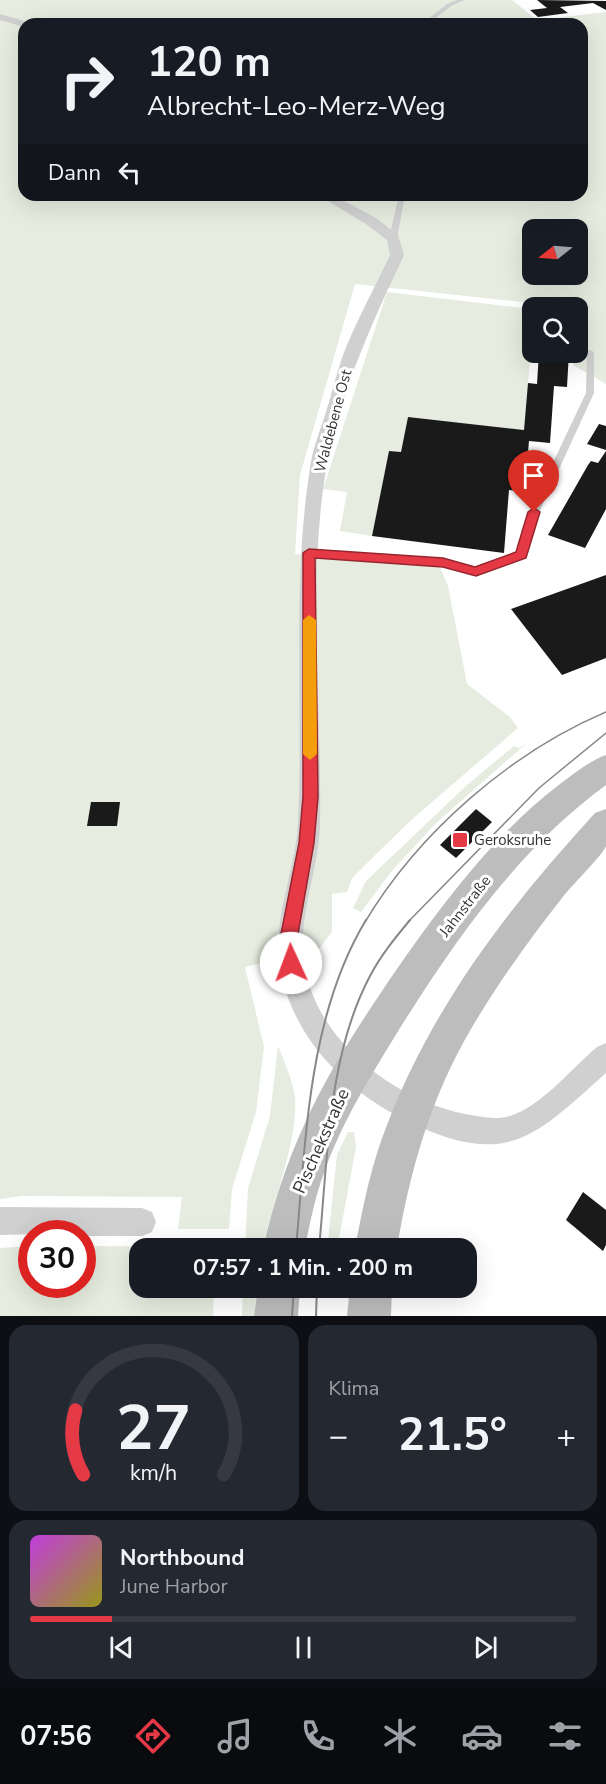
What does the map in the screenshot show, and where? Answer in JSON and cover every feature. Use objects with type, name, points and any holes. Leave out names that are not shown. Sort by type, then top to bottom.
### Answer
[{"type":"main road","name":"Jahnstraße","points":[[353,1071],[385,1016],[428,954],[503,858],[542,818],[606,768]]},
{"type":"main road","points":[[377,1238],[380,1214],[411,1112],[436,1054],[461,1006],[512,932],[606,823]]},
{"type":"main road","name":"Pischekstraße","points":[[287,1238],[303,1174],[353,1071]]},
{"type":"main road","points":[[276,1316],[278,1298]]},
{"type":"main road","points":[[369,1316],[370,1298]]},
{"type":"street","points":[[0,17],[18,22]]},
{"type":"street","points":[[335,201],[371,221],[393,238]]},
{"type":"street","name":"Waldebene Ost","points":[[393,238],[397,255],[354,346],[320,459],[309,553],[309,817],[289,949],[299,991],[322,1037],[353,1071],[380,1093],[411,1112]]},
{"type":"street","points":[[411,1112],[471,1129],[489,1131],[517,1127],[536,1117],[606,1056]]},
{"type":"street","points":[[0,1221],[142,1222]]},
{"type":"lane","points":[[433,18],[449,5],[461,0]]},
{"type":"lane","points":[[393,238],[401,201]]},
{"type":"lane","points":[[309,553],[443,562],[476,571],[521,555],[527,528],[535,508],[590,393],[590,352]]},
{"type":"shaded area","points":[[0,0],[512,0],[534,18],[18,18],[18,201],[588,201],[588,18],[554,18],[606,12],[606,384],[573,365],[573,363],[588,363],[588,297],[522,297],[522,302],[355,284],[300,475],[295,554],[439,565],[448,586],[467,684],[510,717],[518,728],[410,821],[352,878],[347,892],[332,894],[332,932],[318,950],[245,967],[264,1047],[256,1112],[232,1189],[229,1229],[178,1229],[182,1197],[22,1196],[0,1199]]},
{"type":"shaded area","points":[[387,292],[522,308],[522,363],[530,363],[524,430],[408,417],[401,452],[389,451],[372,536],[340,531],[347,492],[323,489]]},
{"type":"shaded area","points":[[528,742],[435,824],[391,872],[361,912],[353,908],[366,881],[467,785],[514,746],[519,748]]},
{"type":"shaded area","points":[[278,1046],[294,1092],[293,1134],[265,1238],[246,1238],[248,1188],[270,1116]]},
{"type":"shaded area","points":[[348,1132],[354,1132],[356,1147],[339,1238],[328,1238],[337,1155]]},
{"type":"shaded area","points":[[96,1246],[129,1246],[129,1298],[214,1298],[213,1316],[0,1316],[0,1248],[18,1247],[18,1298],[96,1298]]},
{"type":"shaded area","points":[[243,1298],[256,1298],[254,1316],[242,1316]]},
{"type":"building","points":[[537,0],[606,1],[606,10],[593,3],[560,7],[568,13],[538,17],[530,10],[547,8]]},
{"type":"building","points":[[538,363],[568,363],[567,387],[554,386],[550,443],[529,441],[528,452],[548,457],[536,482],[530,481],[529,492],[509,490],[504,553],[372,536],[389,451],[401,452],[408,417],[524,430],[528,383],[537,384]]},
{"type":"building","points":[[599,424],[606,426],[606,450],[587,444]]},
{"type":"building","points":[[606,451],[606,509],[585,548],[548,535],[588,465],[591,461],[598,463]]},
{"type":"building","points":[[606,575],[606,658],[562,675],[511,609]]},
{"type":"building","points":[[91,802],[120,802],[117,826],[87,826]]},
{"type":"building","points":[[476,809],[492,822],[456,858],[440,845]]},
{"type":"building","points":[[583,1192],[606,1210],[606,1245],[603,1251],[566,1220]]},
{"type":"tram line","points":[[365,922],[412,857],[470,799],[535,749],[606,712]]},
{"type":"tram line","points":[[408,922],[539,788],[606,733]]},
{"type":"tram line","points":[[297,1238],[307,1122],[321,1037],[332,996],[347,957],[366,920]]},
{"type":"tram line","points":[[320,1238],[332,1109],[345,1040],[370,976],[410,920]]},
{"type":"tram line","points":[[292,1316],[293,1298]]},
{"type":"tram line","points":[[316,1316],[317,1298]]},
{"type":"slow traffic","points":[[309,620],[310,754]]},
{"type":"place","name":"Geroksruhe","points":[[460,840]]},
{"type":"route","points":[[291,963],[290,934],[309,827],[309,553],[443,562],[476,571],[521,555],[527,528],[534,512]]}]
